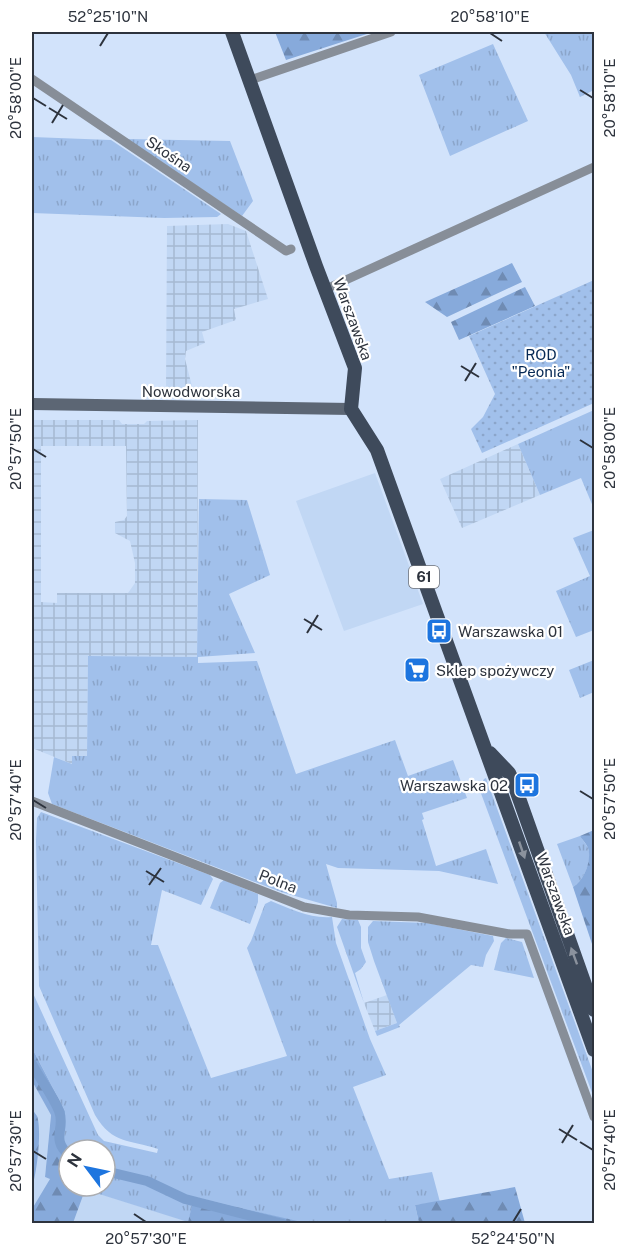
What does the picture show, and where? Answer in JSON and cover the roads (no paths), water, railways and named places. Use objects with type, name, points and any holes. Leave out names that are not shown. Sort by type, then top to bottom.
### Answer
[{"type":"main road","name":"Warszawska","points":[[232,32],[355,368],[351,409],[377,450],[594,1050]]},
{"type":"main road","name":"Nowodworska","points":[[32,404],[351,409]]},
{"type":"main road","name":"Warszawska","points":[[486,749],[509,773],[514,784],[594,1010]]},
{"type":"street","points":[[250,80],[391,32]]},
{"type":"street","name":"Skośna","points":[[32,79],[286,251],[291,249]]},
{"type":"street","points":[[326,289],[594,167]]},
{"type":"street","name":"Polna","points":[[32,801],[304,907],[349,915],[418,917],[510,934],[527,934],[594,1117]]},
{"type":"waterway","points":[[32,1064],[59,1111],[61,1117],[59,1138]]},
{"type":"waterway","points":[[117,1174],[147,1181],[185,1199],[283,1224]]},
{"type":"place","name":"Warszawska 01","points":[[439,631]]},
{"type":"place","name":"Sklep spożywczy","points":[[417,670]]},
{"type":"place","name":"Warszawska 02","points":[[527,785]]},
{"type":"park label","name":"ROD \"Peonia\"","points":[[541,362]]}]
